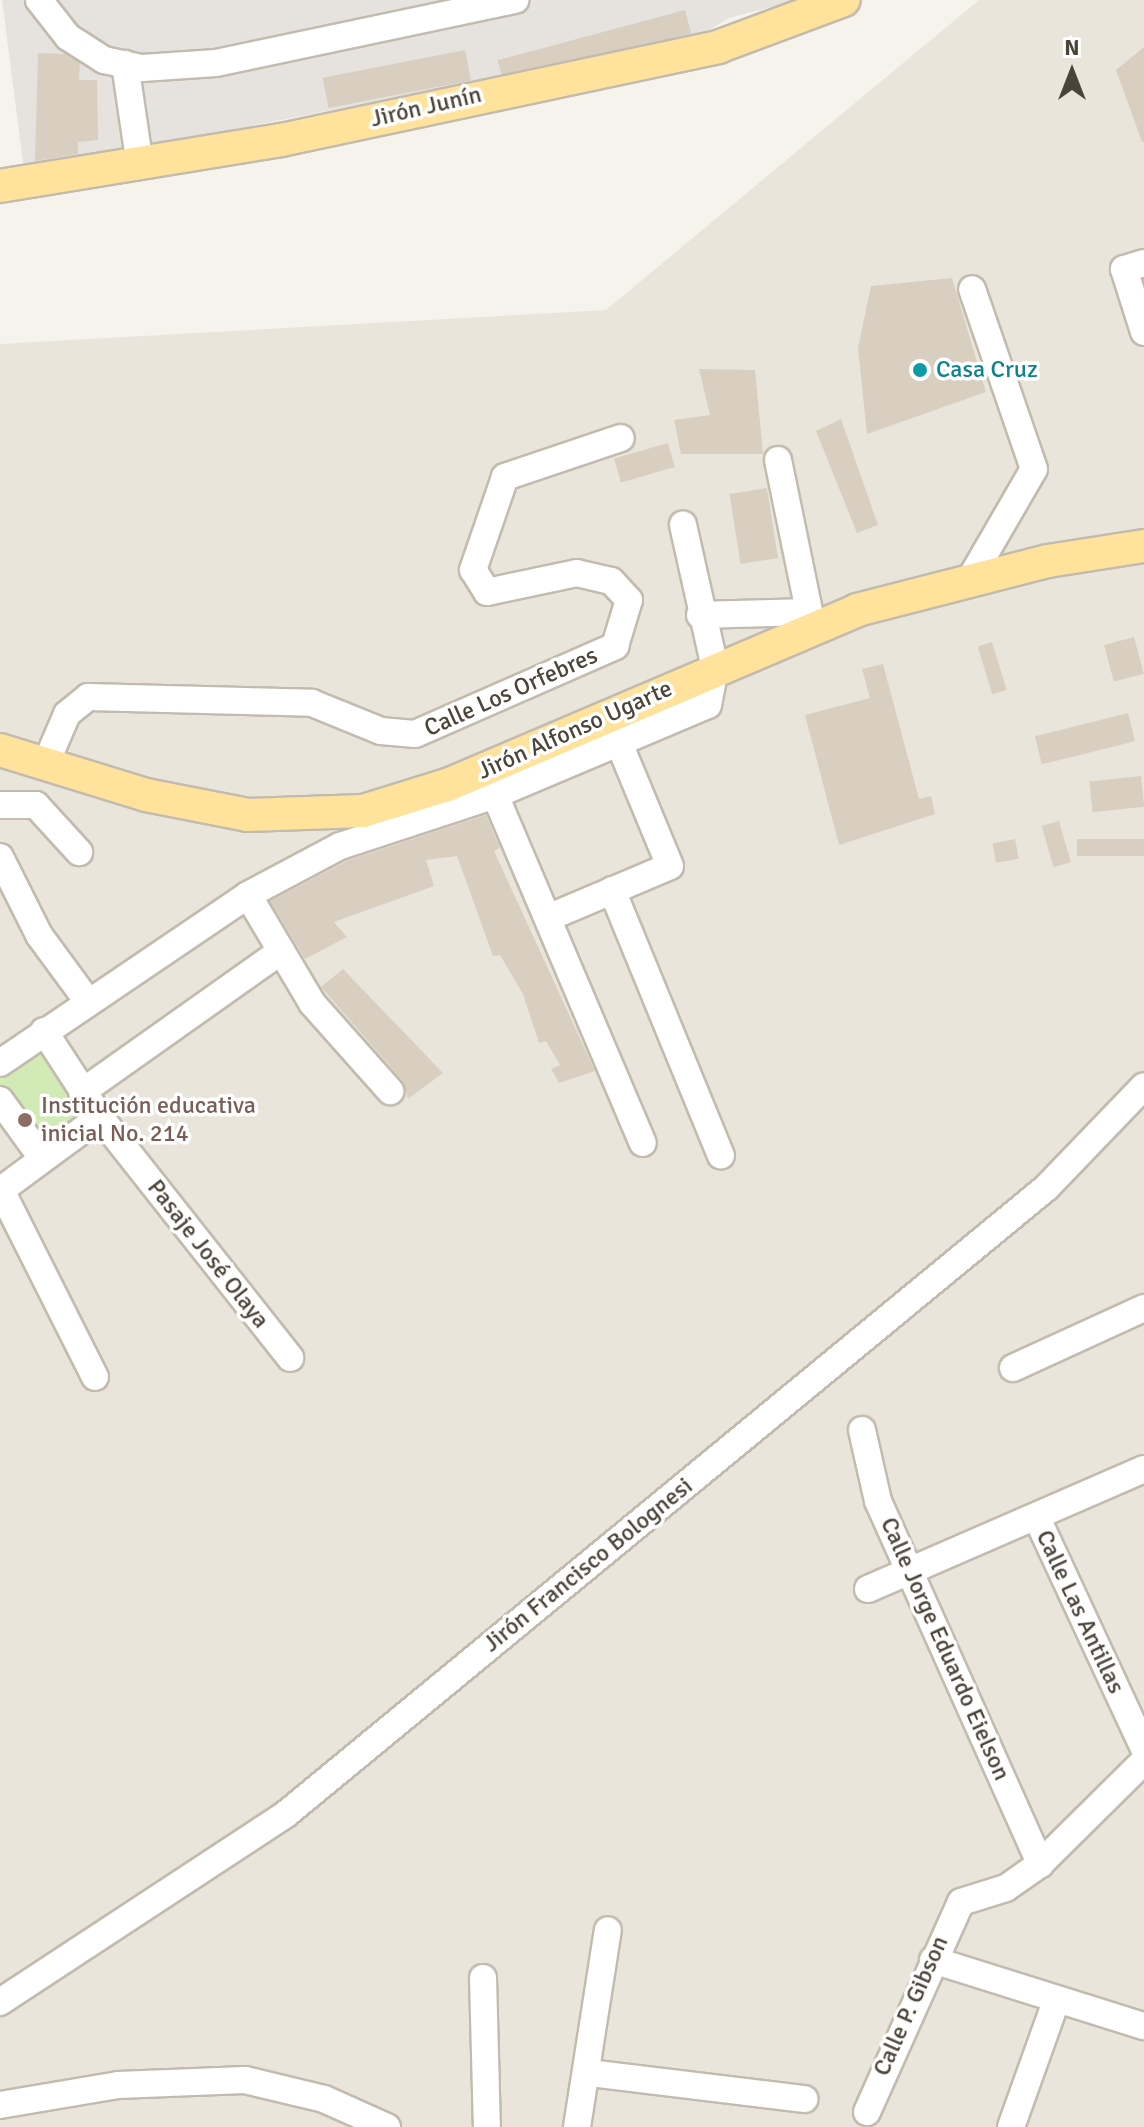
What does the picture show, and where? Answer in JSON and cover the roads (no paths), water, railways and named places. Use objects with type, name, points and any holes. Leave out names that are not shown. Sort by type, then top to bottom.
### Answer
[{"type":"main road","name":"Jirón Junín","points":[[0,186],[140,166],[718,47],[844,0]]},
{"type":"main road","name":"Jirón Alfonso Ugarte","points":[[0,750],[146,795],[284,819],[363,811],[455,794],[810,621],[969,581],[1144,546]]},
{"type":"street","points":[[39,0],[68,37],[125,64],[216,63],[515,0]]},
{"type":"street","points":[[125,64],[140,166]]},
{"type":"street","points":[[1144,263],[1124,269],[1144,332]]},
{"type":"street","points":[[969,581],[1034,469],[972,289]]},
{"type":"street","name":"Calle Los Orfebres","points":[[46,763],[67,714],[88,697],[312,703],[381,731],[415,734],[615,646],[628,623],[629,600],[611,581],[577,573],[487,592],[473,570],[505,477],[621,438]]},
{"type":"street","points":[[700,615],[810,621],[778,460]]},
{"type":"street","points":[[0,1063],[86,999],[248,895],[340,846],[455,794],[495,795],[620,745],[708,705],[715,668],[700,615],[683,525]]},
{"type":"street","points":[[550,917],[670,866],[620,745]]},
{"type":"street","points":[[495,795],[550,917],[643,1143]]},
{"type":"street","points":[[0,805],[36,805],[79,852]]},
{"type":"street","points":[[0,857],[39,935],[86,999]]},
{"type":"street","points":[[612,890],[721,1156]]},
{"type":"street","points":[[248,895],[320,1013],[390,1091]]},
{"type":"street","points":[[82,1092],[281,951]]},
{"type":"street","name":"Pasaje José Olaya","points":[[44,1031],[100,1117],[290,1358]]},
{"type":"street","name":"Jirón Francisco Bolognesi","points":[[0,2002],[286,1814],[1046,1188],[1144,1086]]},
{"type":"street","points":[[0,1100],[42,1158]]},
{"type":"street","points":[[95,1377],[1,1190],[100,1117]]},
{"type":"street","points":[[1013,1368],[1144,1308]]},
{"type":"street","name":"Calle Jorge Eduardo Eielson","points":[[862,1430],[878,1501],[914,1573],[1040,1864]]},
{"type":"street","points":[[868,1589],[914,1573],[1144,1469]]},
{"type":"street","name":"Calle Las Antillas","points":[[1037,1518],[1144,1749]]},
{"type":"street","points":[[1040,1864],[1144,1761]]},
{"type":"street","name":"Calle P. Gibson","points":[[867,2112],[961,1902],[1006,1888],[1040,1864]]},
{"type":"street","points":[[577,2127],[589,2073],[608,1930]]},
{"type":"street","points":[[933,1960],[1056,2001],[1144,2026]]},
{"type":"street","points":[[483,1978],[487,2127]]},
{"type":"street","points":[[1011,2127],[1056,2001]]},
{"type":"street","points":[[589,2073],[804,2099]]},
{"type":"street","points":[[0,2105],[118,2085],[245,2080],[324,2099],[387,2127]]},
{"type":"place","name":"Casa Cruz","points":[[920,370]]},
{"type":"place","name":"Institución educativa inicial No. 214","points":[[25,1120]]}]
